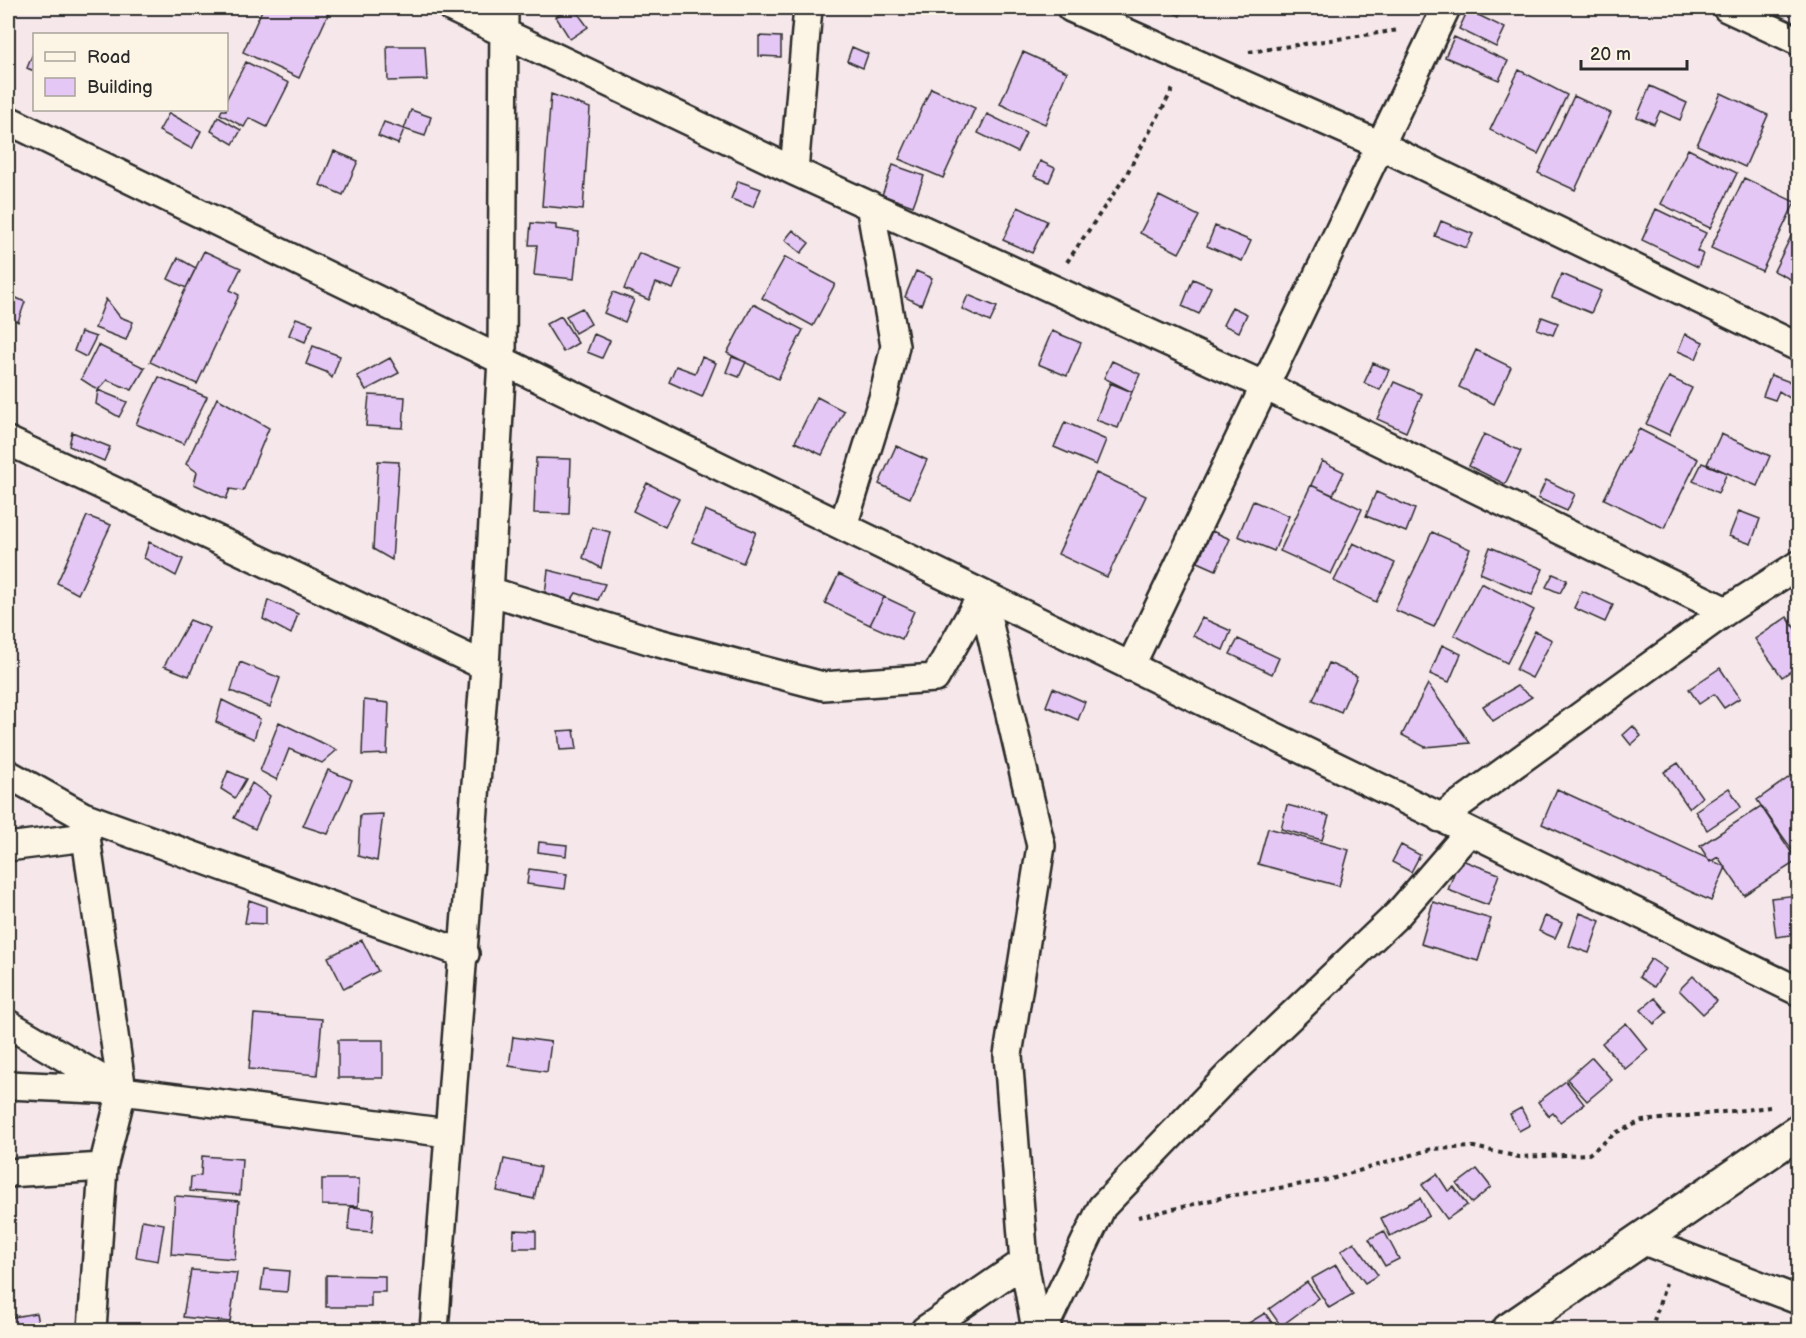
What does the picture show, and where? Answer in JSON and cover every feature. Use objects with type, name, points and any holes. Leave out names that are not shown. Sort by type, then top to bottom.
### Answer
[{"type":"street","points":[[452,8],[503,20],[794,171],[1265,386],[1726,611]]},
{"type":"street","points":[[794,171],[808,8]]},
{"type":"street","points":[[1071,8],[1380,145],[1798,347]]},
{"type":"street","points":[[1727,8],[1798,41]]},
{"type":"street","points":[[1130,667],[1441,17]]},
{"type":"street","points":[[434,1330],[447,1133],[465,954],[485,666],[502,359],[503,20]]},
{"type":"street","points":[[8,120],[1798,991]]},
{"type":"street","points":[[843,526],[883,398],[895,346],[870,205]]},
{"type":"street","points":[[8,441],[485,666]]},
{"type":"street","points":[[1440,818],[1726,611],[1798,565]]},
{"type":"street","points":[[489,591],[655,642],[823,686],[935,678],[982,595]]},
{"type":"street","points":[[982,595],[1041,846],[1008,1055],[1023,1262],[1036,1330]]},
{"type":"street","points":[[8,774],[85,827],[465,954]]},
{"type":"street","points":[[8,847],[85,827]]},
{"type":"street","points":[[85,827],[122,1091],[103,1167],[92,1330]]},
{"type":"street","points":[[1042,1330],[1102,1207],[1228,1076],[1398,914],[1469,832]]},
{"type":"street","points":[[8,1024],[122,1091]]},
{"type":"street","points":[[8,1085],[122,1091],[447,1133]]},
{"type":"street","points":[[1509,1330],[1640,1239],[1789,1120]]},
{"type":"street","points":[[8,1173],[103,1167]]},
{"type":"street","points":[[1640,1239],[1798,1300]]},
{"type":"street","points":[[925,1330],[1023,1262]]},
{"type":"path","points":[[1247,52],[1441,17]]},
{"type":"path","points":[[1050,288],[1125,177],[1189,60]]},
{"type":"path","points":[[1089,1233],[1159,1210],[1328,1180],[1432,1149],[1474,1147],[1519,1157],[1589,1154],[1617,1132],[1642,1121],[1770,1107],[1789,1120]]},
{"type":"path","points":[[1651,1330],[1676,1253]]},
{"type":"building","points":[[263,8],[331,8],[299,78],[243,52]]},
{"type":"building","points":[[569,8],[574,8],[588,27],[570,39],[556,17]]},
{"type":"building","points":[[1164,8],[1183,8],[1180,16]]},
{"type":"building","points":[[1468,10],[1505,28],[1496,47],[1459,29]]},
{"type":"building","points":[[759,36],[781,37],[781,57],[759,56]]},
{"type":"building","points":[[1454,37],[1508,61],[1499,80],[1445,57]]},
{"type":"building","points":[[387,46],[425,46],[427,80],[388,81]]},
{"type":"building","points":[[852,47],[868,54],[863,68],[847,61]]},
{"type":"building","points":[[1023,52],[1067,72],[1045,124],[1000,104]]},
{"type":"building","points":[[33,53],[33,71],[27,68]]},
{"type":"building","points":[[246,62],[289,83],[267,127],[249,118],[244,127],[220,114],[222,111],[228,111],[228,96]]},
{"type":"building","points":[[1519,70],[1567,95],[1538,154],[1490,130]]},
{"type":"building","points":[[1650,86],[1687,103],[1680,120],[1660,111],[1654,124],[1637,117]]},
{"type":"building","points":[[931,88],[975,108],[943,178],[899,159]]},
{"type":"building","points":[[1721,93],[1768,115],[1745,167],[1697,145]]},
{"type":"building","points":[[551,94],[590,108],[583,210],[542,206]]},
{"type":"building","points":[[1574,96],[1611,113],[1575,190],[1538,173]]},
{"type":"building","points":[[411,110],[431,117],[425,136],[404,129]]},
{"type":"building","points":[[169,113],[201,131],[192,149],[159,131]]},
{"type":"building","points":[[987,114],[1026,133],[1017,152],[978,133]]},
{"type":"building","points":[[218,117],[241,130],[233,144],[211,131]]},
{"type":"building","points":[[384,122],[404,129],[398,144],[378,136]]},
{"type":"building","points":[[1688,149],[1737,173],[1710,228],[1661,204]]},
{"type":"building","points":[[334,151],[358,161],[343,195],[320,185]]},
{"type":"building","points":[[1040,161],[1055,168],[1049,182],[1034,176]]},
{"type":"building","points":[[893,165],[924,176],[913,206],[882,195]]},
{"type":"building","points":[[1744,178],[1795,202],[1762,271],[1711,248]]},
{"type":"building","points":[[738,181],[761,189],[753,207],[731,199]]},
{"type":"building","points":[[1159,196],[1199,216],[1179,253],[1140,233]]},
{"type":"building","points":[[1018,207],[1047,221],[1032,253],[1003,240]]},
{"type":"building","points":[[1656,209],[1706,233],[1697,251],[1703,254],[1698,267],[1642,240]]},
{"type":"building","points":[[1441,221],[1473,234],[1466,248],[1435,236]]},
{"type":"building","points":[[1798,222],[1798,283],[1774,271]]},
{"type":"building","points":[[531,223],[556,225],[556,229],[579,232],[574,279],[534,275],[537,245],[529,245]]},
{"type":"building","points":[[1215,226],[1251,241],[1242,261],[1207,246]]},
{"type":"building","points":[[793,230],[809,243],[801,253],[785,240]]},
{"type":"building","points":[[204,251],[241,268],[230,290],[239,295],[197,384],[150,362]]},
{"type":"building","points":[[639,253],[681,270],[673,289],[656,283],[649,300],[624,289]]},
{"type":"building","points":[[785,257],[835,284],[813,326],[762,298]]},
{"type":"building","points":[[178,258],[196,268],[186,288],[168,279]]},
{"type":"building","points":[[916,271],[932,278],[921,305],[905,297]]},
{"type":"building","points":[[1562,274],[1601,291],[1591,313],[1552,297]]},
{"type":"building","points":[[1193,279],[1211,287],[1199,314],[1182,306]]},
{"type":"building","points":[[613,292],[634,300],[625,322],[604,313]]},
{"type":"building","points":[[8,294],[25,302],[18,322],[8,316]]},
{"type":"building","points":[[968,295],[997,307],[990,322],[962,309]]},
{"type":"building","points":[[106,299],[120,317],[133,322],[126,340],[95,328]]},
{"type":"building","points":[[753,304],[803,330],[778,379],[727,353]]},
{"type":"building","points":[[1232,307],[1247,314],[1239,332],[1223,325]]},
{"type":"building","points":[[582,308],[591,324],[575,333],[566,316]]},
{"type":"building","points":[[561,316],[578,343],[563,352],[546,324]]},
{"type":"building","points":[[1542,317],[1558,323],[1553,335],[1537,329]]},
{"type":"building","points":[[296,318],[313,324],[305,342],[289,335]]},
{"type":"building","points":[[1052,331],[1081,343],[1067,376],[1038,364]]},
{"type":"building","points":[[81,332],[96,337],[86,357],[74,351]]},
{"type":"building","points":[[594,334],[610,341],[602,358],[587,352]]},
{"type":"building","points":[[1685,334],[1703,342],[1696,359],[1678,351]]},
{"type":"building","points":[[98,345],[145,368],[132,390],[107,380],[98,390],[81,379]]},
{"type":"building","points":[[313,346],[340,356],[332,378],[326,372],[306,364]]},
{"type":"building","points":[[1476,350],[1511,367],[1494,404],[1459,387]]},
{"type":"building","points":[[702,357],[716,363],[702,397],[669,382],[676,366],[695,373]]},
{"type":"building","points":[[732,357],[746,362],[739,377],[726,372]]},
{"type":"building","points":[[390,358],[399,373],[366,390],[357,376]]},
{"type":"building","points":[[1112,361],[1140,374],[1132,392],[1104,378]]},
{"type":"building","points":[[1373,363],[1389,370],[1380,390],[1364,383]]},
{"type":"building","points":[[1771,375],[1798,385],[1796,402],[1779,391],[1775,400],[1763,396]]},
{"type":"building","points":[[159,377],[207,397],[184,444],[136,424]]},
{"type":"building","points":[[1669,377],[1692,388],[1669,435],[1646,424]]},
{"type":"building","points":[[1394,382],[1422,394],[1406,432],[1377,419]]},
{"type":"building","points":[[1110,383],[1132,392],[1118,428],[1096,420]]},
{"type":"building","points":[[98,390],[127,402],[119,417],[96,404]]},
{"type":"building","points":[[369,395],[405,397],[403,428],[366,426]]},
{"type":"building","points":[[817,397],[844,411],[822,455],[795,442]]},
{"type":"building","points":[[217,398],[269,428],[243,491],[230,489],[226,499],[194,484],[197,472],[186,464]]},
{"type":"building","points":[[1065,422],[1106,440],[1096,465],[1054,447]]},
{"type":"building","points":[[1639,429],[1698,459],[1664,528],[1604,499]]},
{"type":"building","points":[[72,432],[110,447],[104,461],[69,446]]},
{"type":"building","points":[[1484,434],[1521,451],[1505,484],[1469,466]]},
{"type":"building","points":[[1721,434],[1770,456],[1757,486],[1707,464]]},
{"type":"building","points":[[896,446],[927,460],[910,498],[879,484]]},
{"type":"building","points":[[536,458],[571,459],[569,514],[534,513]]},
{"type":"building","points":[[378,461],[399,462],[392,560],[373,549]]},
{"type":"building","points":[[1322,461],[1344,472],[1333,495],[1311,485]]},
{"type":"building","points":[[1702,463],[1727,473],[1718,493],[1693,481]]},
{"type":"building","points":[[1096,473],[1146,496],[1107,577],[1058,554]]},
{"type":"building","points":[[1546,480],[1575,494],[1567,511],[1538,498]]},
{"type":"building","points":[[647,483],[679,499],[665,527],[633,511]]},
{"type":"building","points":[[1311,485],[1362,509],[1331,574],[1280,551]]},
{"type":"building","points":[[1376,492],[1415,509],[1406,532],[1366,516]]},
{"type":"building","points":[[1253,501],[1289,516],[1274,551],[1238,536]]},
{"type":"building","points":[[705,510],[756,532],[743,563],[692,542]]},
{"type":"building","points":[[1739,511],[1760,519],[1751,544],[1729,536]]},
{"type":"building","points":[[87,516],[111,525],[78,594],[57,583]]},
{"type":"building","points":[[592,527],[610,532],[601,568],[583,558]]},
{"type":"building","points":[[1212,531],[1230,539],[1216,570],[1198,562]]},
{"type":"building","points":[[1432,532],[1470,549],[1434,627],[1395,610]]},
{"type":"building","points":[[149,542],[183,559],[176,576],[144,558]]},
{"type":"building","points":[[1353,543],[1395,563],[1376,602],[1334,581]]},
{"type":"building","points":[[1490,547],[1543,569],[1532,595],[1480,573]]},
{"type":"building","points":[[548,570],[605,584],[598,600],[576,593],[570,602],[545,594]]},
{"type":"building","points":[[839,574],[884,597],[870,625],[825,603]]},
{"type":"building","points":[[1553,574],[1567,580],[1560,593],[1546,587]]},
{"type":"building","points":[[1481,583],[1534,610],[1507,663],[1454,635]]},
{"type":"building","points":[[1582,591],[1613,605],[1605,622],[1574,608]]},
{"type":"building","points":[[884,597],[914,611],[902,639],[870,625]]},
{"type":"building","points":[[268,600],[298,614],[291,634],[263,619]]},
{"type":"building","points":[[1787,617],[1798,633],[1798,666],[1782,677],[1755,639]]},
{"type":"building","points":[[1202,618],[1231,631],[1223,650],[1193,636]]},
{"type":"building","points":[[190,620],[210,628],[189,676],[164,666]]},
{"type":"building","points":[[1535,631],[1552,640],[1532,678],[1516,670]]},
{"type":"building","points":[[1238,639],[1279,658],[1272,674],[1230,654]]},
{"type":"building","points":[[1442,645],[1461,654],[1449,682],[1430,674]]},
{"type":"building","points":[[240,662],[280,678],[270,707],[231,691]]},
{"type":"building","points":[[1329,663],[1357,676],[1341,712],[1313,700]]},
{"type":"building","points":[[1720,668],[1740,698],[1724,708],[1714,694],[1699,704],[1689,689]]},
{"type":"building","points":[[1428,684],[1470,743],[1425,747],[1402,735]]},
{"type":"building","points":[[1517,686],[1532,697],[1493,721],[1483,706]]},
{"type":"building","points":[[1053,688],[1085,702],[1078,720],[1046,706]]},
{"type":"building","points":[[222,700],[260,719],[254,739],[216,722]]},
{"type":"building","points":[[364,700],[389,703],[387,754],[362,755]]},
{"type":"building","points":[[279,722],[337,750],[322,763],[289,749],[277,780],[260,771]]},
{"type":"building","points":[[1633,726],[1641,736],[1631,745],[1623,735]]},
{"type":"building","points":[[574,730],[577,749],[560,750],[558,731]]},
{"type":"building","points":[[1678,763],[1702,797],[1689,808],[1664,772]]},
{"type":"building","points":[[328,770],[352,780],[328,834],[303,826]]},
{"type":"building","points":[[228,771],[246,779],[235,798],[221,789]]},
{"type":"building","points":[[1798,771],[1798,802],[1792,807],[1798,817],[1798,858],[1757,800]]},
{"type":"building","points":[[252,783],[270,796],[255,829],[234,818]]},
{"type":"building","points":[[1729,788],[1741,807],[1707,830],[1695,811]]},
{"type":"building","points":[[1557,789],[1726,867],[1711,901],[1542,824]]},
{"type":"building","points":[[1287,805],[1329,816],[1322,840],[1281,829]]},
{"type":"building","points":[[1761,806],[1797,861],[1744,895],[1718,857],[1710,862],[1700,846]]},
{"type":"building","points":[[383,814],[377,861],[358,856],[360,815]]},
{"type":"building","points":[[1268,828],[1349,850],[1339,886],[1258,864]]},
{"type":"building","points":[[539,842],[567,845],[566,856],[538,852]]},
{"type":"building","points":[[1401,845],[1420,855],[1411,872],[1392,862]]},
{"type":"building","points":[[1459,859],[1499,874],[1488,905],[1448,890]]},
{"type":"building","points":[[529,869],[567,874],[565,889],[527,884]]},
{"type":"building","points":[[1798,895],[1798,934],[1776,937],[1771,898]]},
{"type":"building","points":[[249,900],[266,906],[266,924],[245,923]]},
{"type":"building","points":[[1433,902],[1491,919],[1478,961],[1421,944]]},
{"type":"building","points":[[1580,913],[1600,921],[1589,953],[1569,946]]},
{"type":"building","points":[[1545,916],[1562,923],[1555,938],[1539,931]]},
{"type":"building","points":[[362,940],[378,971],[344,989],[328,957]]},
{"type":"building","points":[[1651,959],[1666,969],[1654,987],[1639,977]]},
{"type":"building","points":[[1693,976],[1717,1001],[1703,1014],[1679,990]]},
{"type":"building","points":[[1655,998],[1667,1012],[1654,1024],[1641,1010]]},
{"type":"building","points":[[254,1014],[322,1019],[317,1075],[249,1069]]},
{"type":"building","points":[[1626,1023],[1648,1050],[1625,1069],[1602,1043]]},
{"type":"building","points":[[513,1037],[551,1042],[547,1072],[509,1066]]},
{"type":"building","points":[[338,1040],[383,1040],[383,1078],[338,1078]]},
{"type":"building","points":[[1592,1057],[1612,1080],[1587,1101],[1567,1079]]},
{"type":"building","points":[[1566,1081],[1584,1104],[1560,1122],[1553,1113],[1549,1116],[1538,1102]]},
{"type":"building","points":[[1521,1108],[1530,1125],[1519,1131],[1510,1114]]},
{"type":"building","points":[[202,1156],[242,1159],[240,1195],[190,1191],[191,1177],[201,1175]]},
{"type":"building","points":[[504,1159],[541,1167],[534,1199],[497,1191]]},
{"type":"building","points":[[1477,1169],[1491,1187],[1472,1203],[1457,1184]]},
{"type":"building","points":[[1437,1174],[1448,1191],[1454,1187],[1467,1205],[1447,1219],[1422,1185]]},
{"type":"building","points":[[322,1179],[359,1179],[358,1206],[322,1205]]},
{"type":"building","points":[[175,1196],[239,1201],[235,1259],[171,1254]]},
{"type":"building","points":[[1420,1198],[1429,1216],[1390,1236],[1381,1218]]},
{"type":"building","points":[[350,1207],[374,1209],[372,1232],[348,1230]]},
{"type":"building","points":[[142,1220],[164,1224],[158,1261],[136,1257]]},
{"type":"building","points":[[514,1230],[536,1231],[536,1248],[513,1248]]},
{"type":"building","points":[[1384,1231],[1399,1259],[1385,1266],[1369,1239]]},
{"type":"building","points":[[1354,1242],[1378,1275],[1365,1283],[1341,1251]]},
{"type":"building","points":[[1336,1265],[1353,1294],[1329,1308],[1311,1279]]},
{"type":"building","points":[[264,1269],[289,1271],[287,1292],[261,1290]]},
{"type":"building","points":[[191,1270],[237,1273],[230,1322],[183,1317]]},
{"type":"building","points":[[326,1275],[385,1276],[385,1292],[371,1292],[371,1307],[326,1307]]},
{"type":"building","points":[[1307,1282],[1319,1298],[1281,1326],[1269,1309]]},
{"type":"building","points":[[36,1313],[39,1330],[8,1330],[8,1318]]},
{"type":"building","points":[[1265,1313],[1277,1330],[1247,1330],[1244,1326]]},
{"type":"building","points":[[129,1324],[157,1326],[157,1330],[128,1330]]}]
